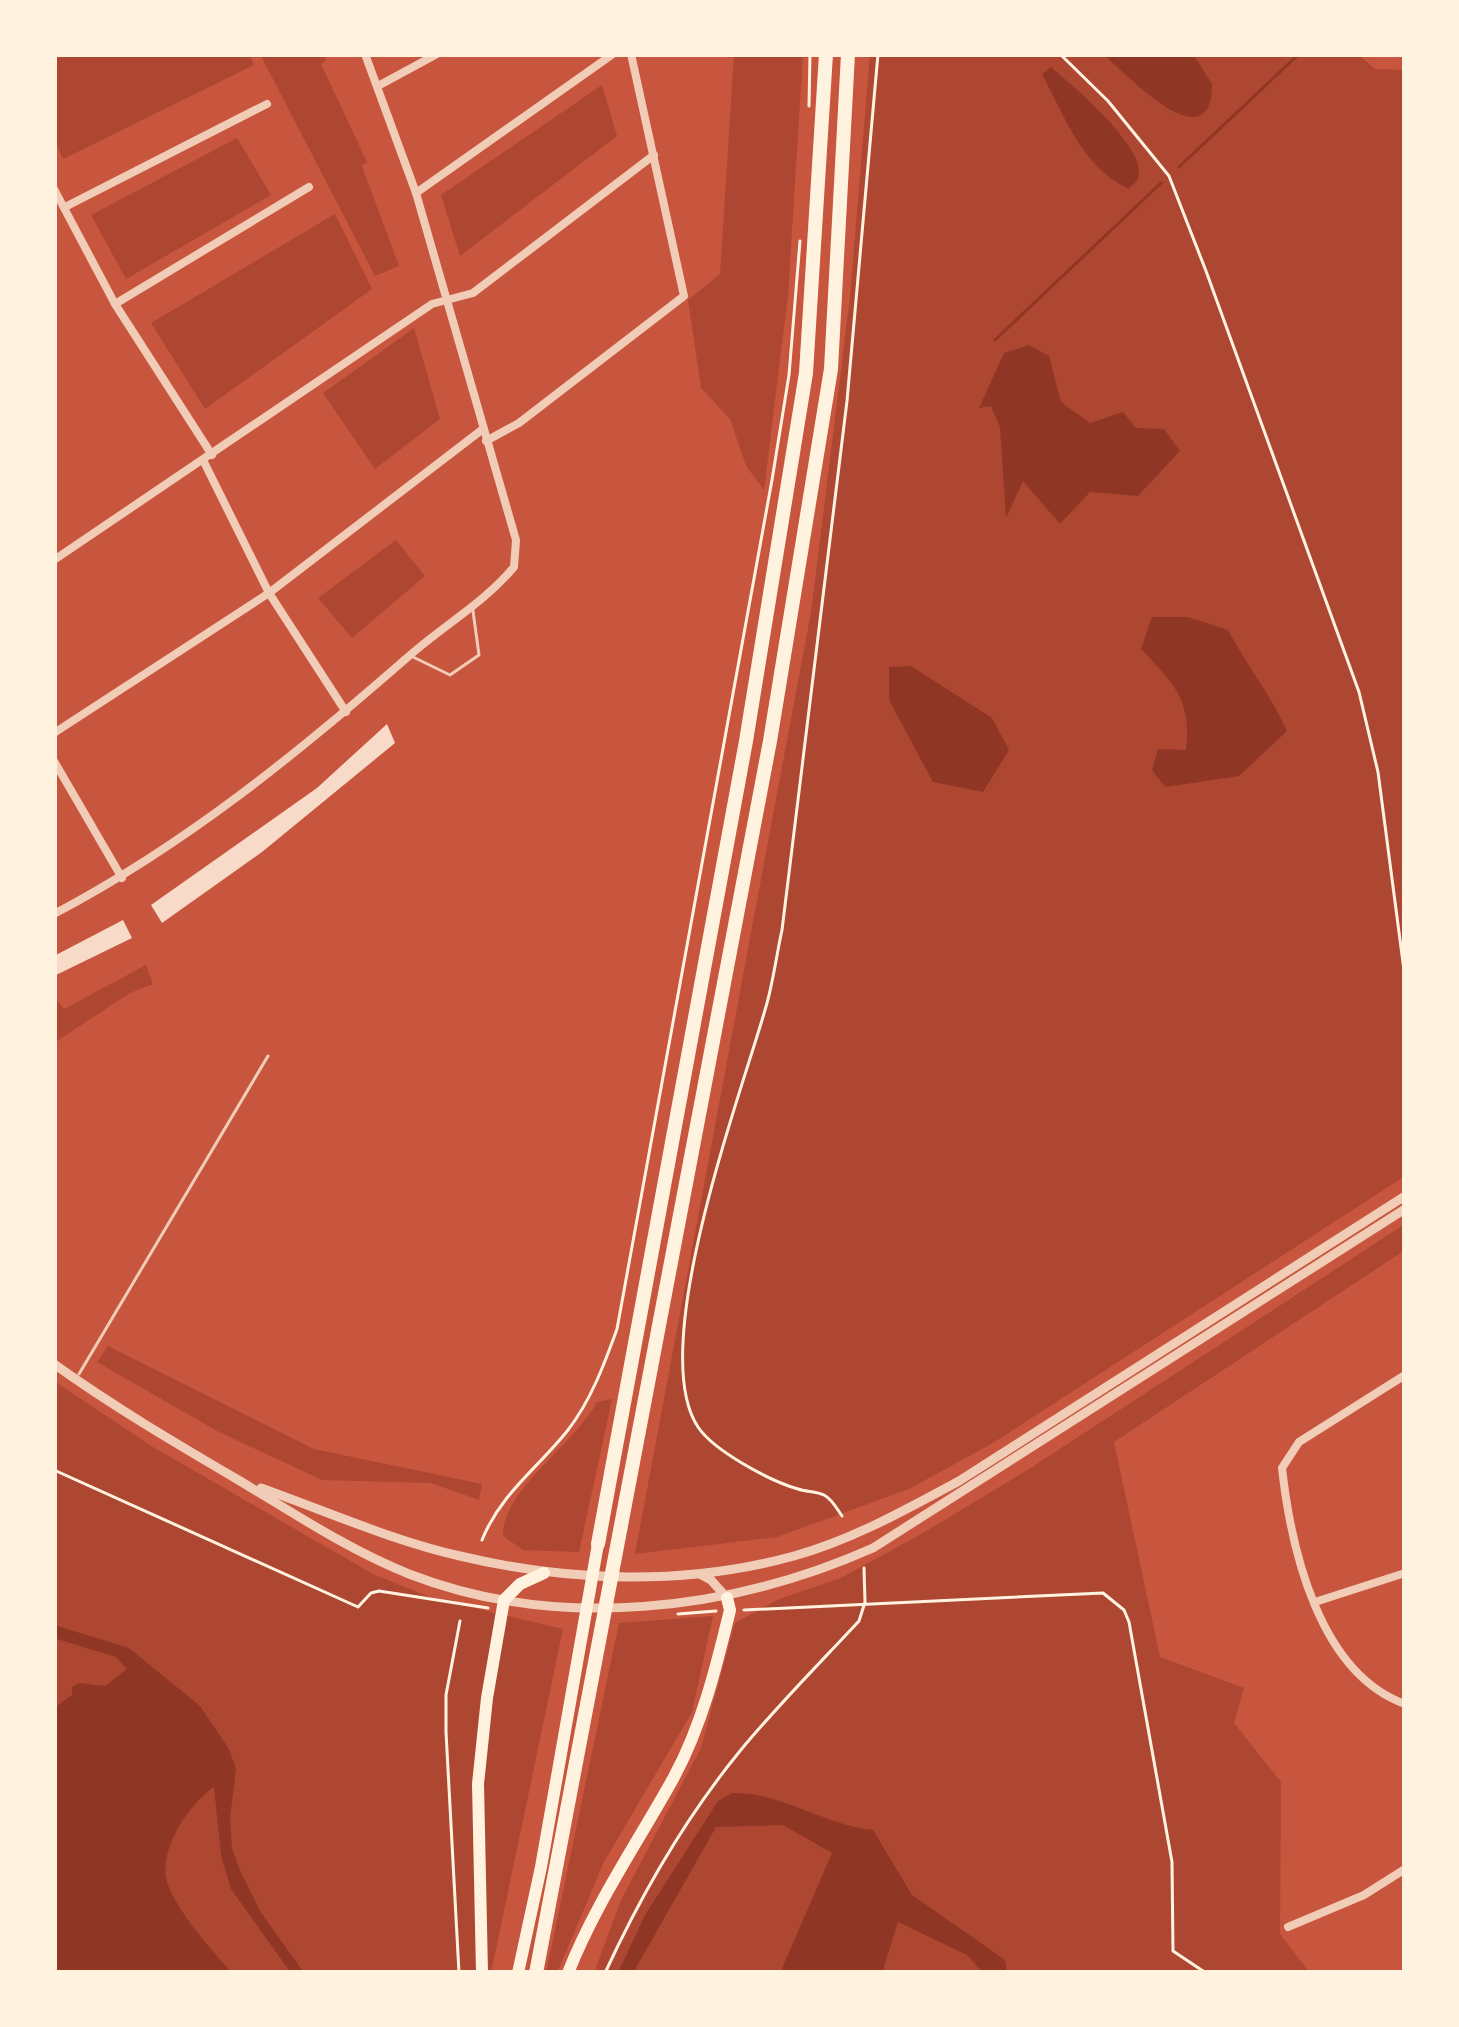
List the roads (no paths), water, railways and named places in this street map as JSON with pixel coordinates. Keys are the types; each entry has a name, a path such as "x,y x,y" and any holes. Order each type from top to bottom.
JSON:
{"highway":[{"path":"598,1544 746,742 806,373 826,54"},
{"path":"536,1973 770,741 827,393 848,54"}],"main road":[{"path":"518,1973 598,1544"},
{"path":"482,1973 478,1784 487,1698 503,1603 520,1585 544,1573"},
{"path":"568,1973 582,1936 676,1773 701,1716 728,1604"}],"street":[{"path":"54,914 122,878 250,789 504,578 518,554 416,193 365,54"},
{"path":"378,86 437,54"},
{"path":"416,193 613,54"},
{"path":"486,441 519,423 684,296 632,54"},
{"path":"64,207 267,104"},
{"path":"54,560 432,304 473,293 654,154"},
{"path":"115,304 309,187"},
{"path":"54,189 115,304 208,459 269,593 346,712"},
{"path":"54,733 269,593 483,429"},
{"path":"54,761 122,878"},
{"path":"239,1480 455,1556 544,1573 661,1576 796,1556 907,1509 1022,1444 1405,1196"},
{"path":"54,1364 356,1550 448,1587 503,1603 728,1604 837,1564 913,1526 1405,1209"},
{"path":"1405,1375 1299,1442 1282,1468 1298,1554 1315,1602 1345,1660 1367,1684 1405,1704"},
{"path":"697,1573 712,1580 728,1604"},
{"path":"1315,1602 1405,1573"},
{"path":"1288,1927 1364,1895 1405,1869"}],"lane":[{"path":"410,655 451,675 478,655 472,604"},
{"path":"76,1379 268,1056"}],"waterway":[{"path":"1179,167 1299,54"},
{"path":"995,340 1161,183"}]}
